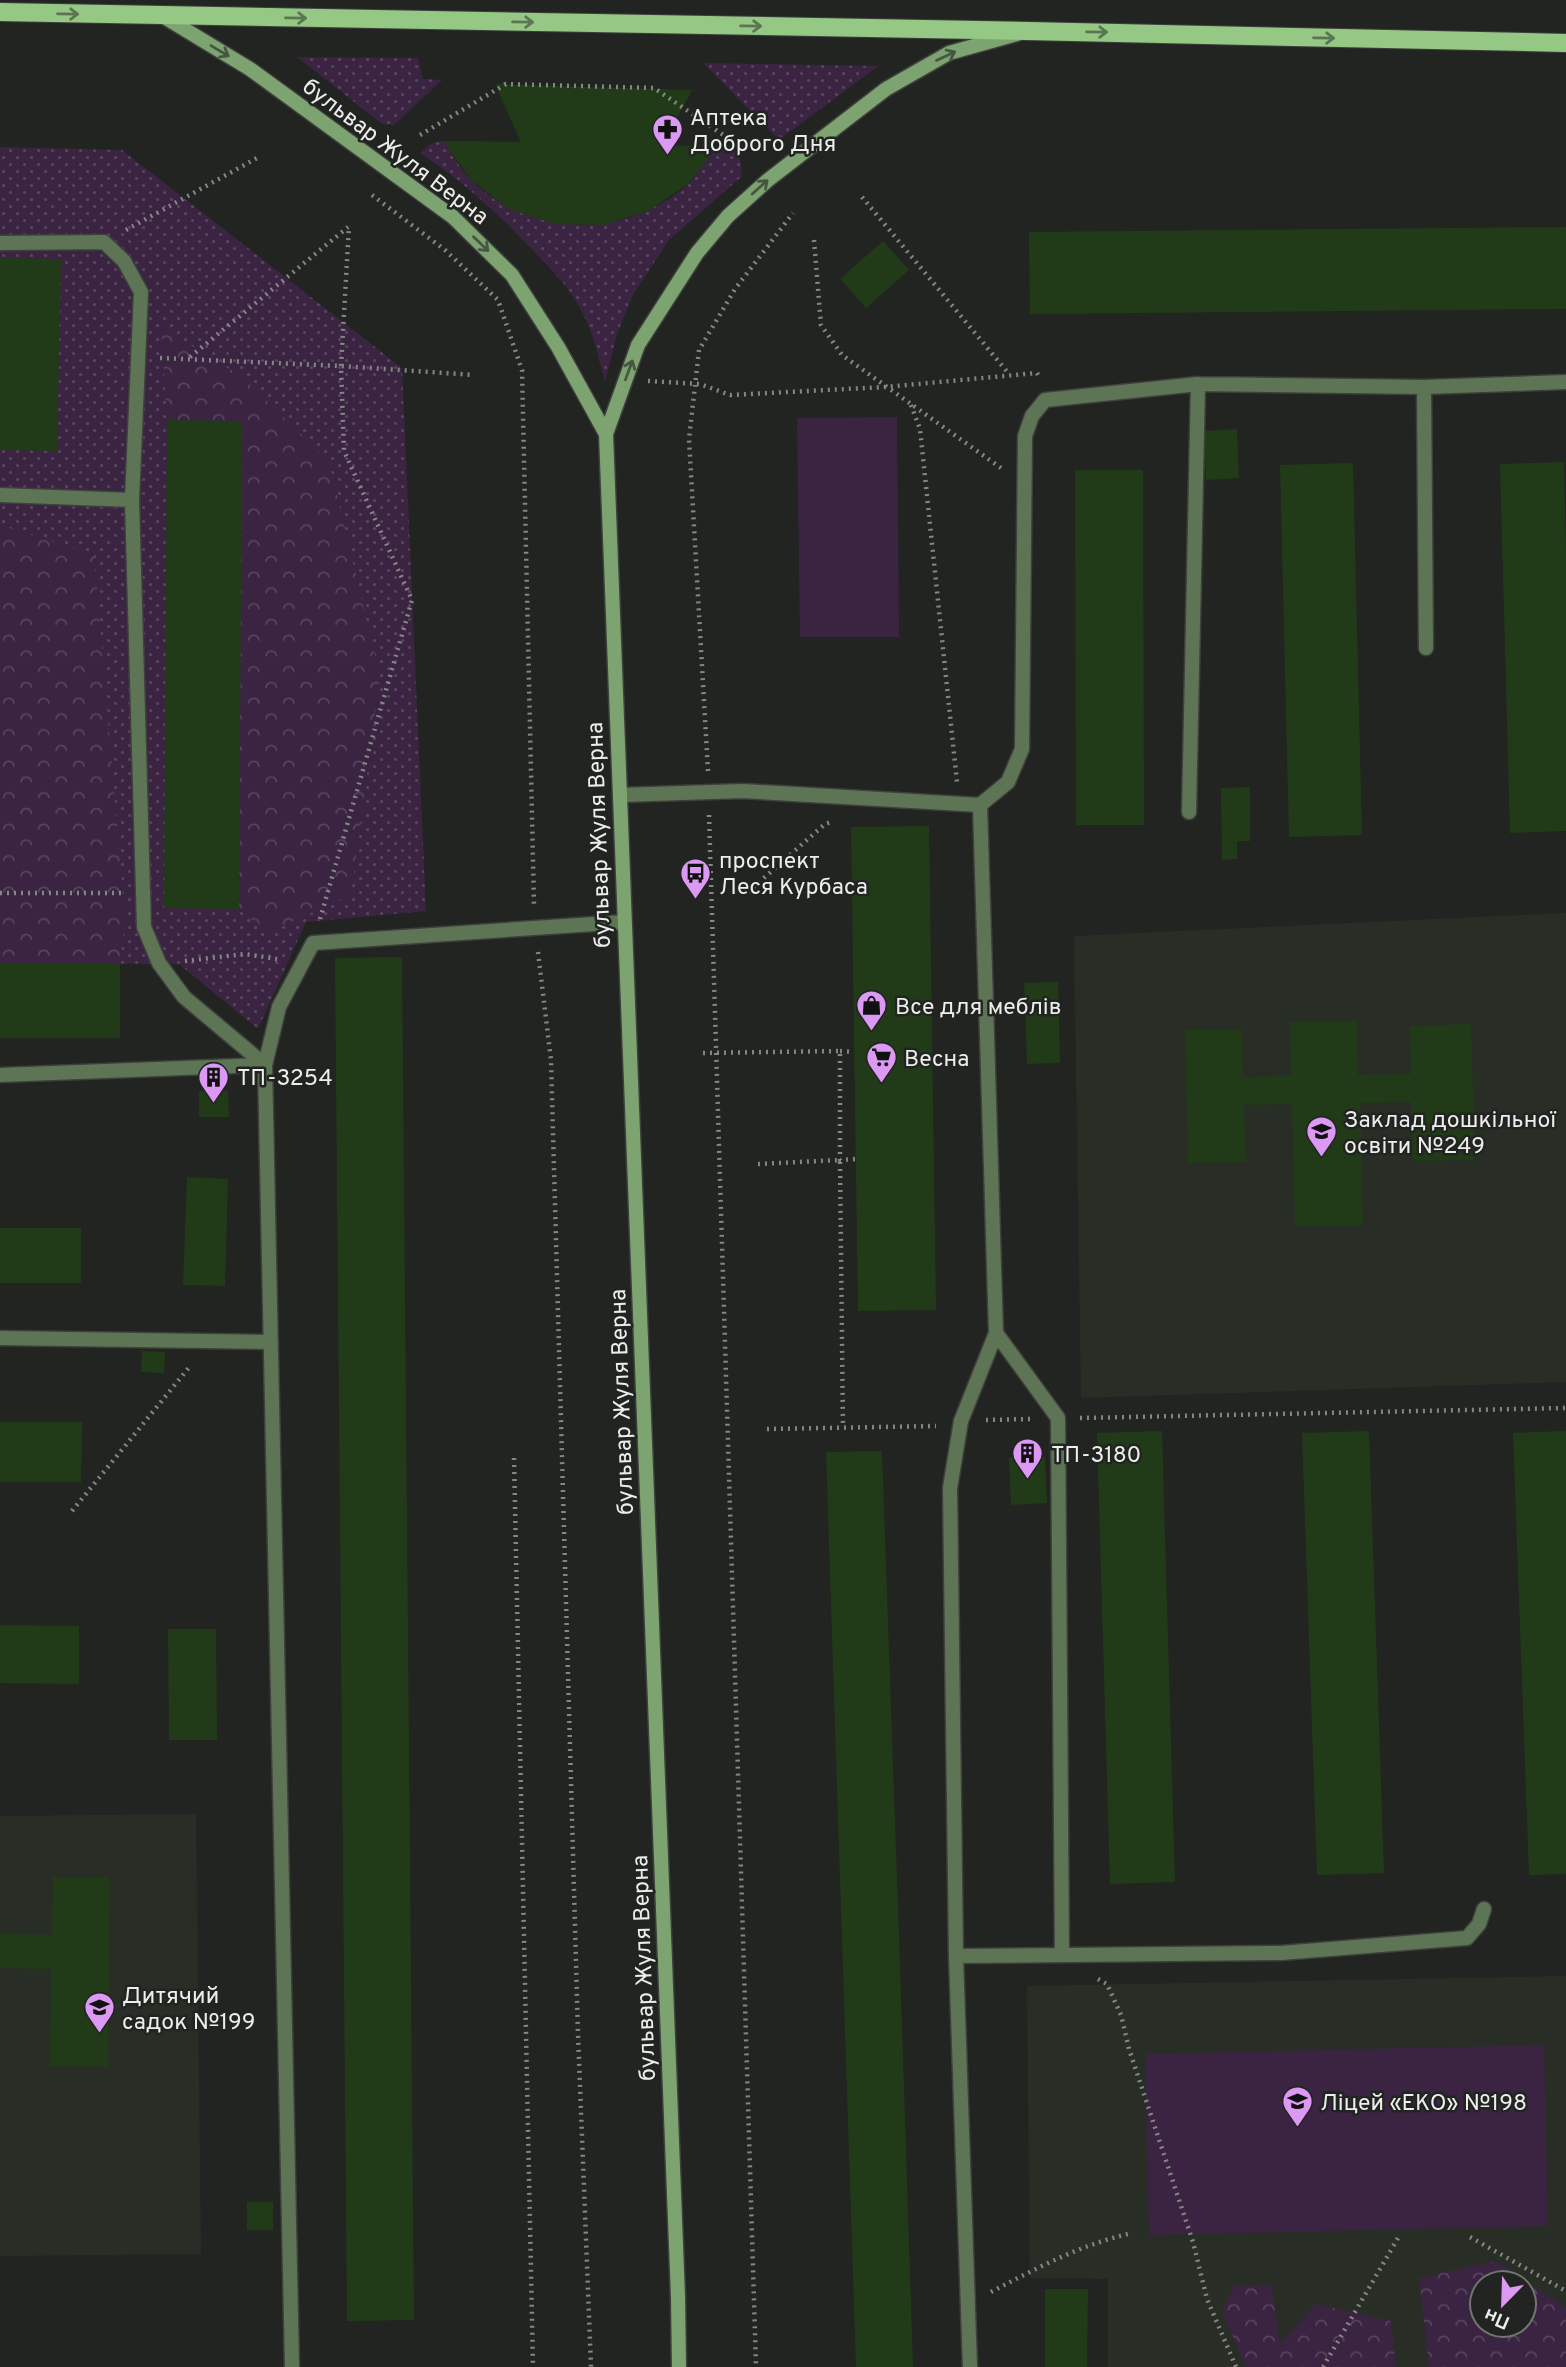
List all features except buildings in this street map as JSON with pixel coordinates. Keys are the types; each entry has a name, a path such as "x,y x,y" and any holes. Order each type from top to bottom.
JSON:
{"main road":[{"path":"0,12 1566,43"}],"street":[{"name":"бульвар Жуля Верна","path":"162,15 250,69 453,217 512,275 558,347 606,434"},
{"name":"бульвар Жуля Верна","path":"679,2367 655,1673 606,434 638,345 697,253 728,216 768,180 886,89 949,53 1028,31"}],"lane":[{"path":"0,243 104,242 124,261 141,292 132,500 145,927 159,963 184,997 265,1065"},
{"path":"620,795 743,791 979,805 1008,782 1022,749 1025,436 1032,416 1045,400 1198,384 1424,387 1566,382"},
{"path":"1189,812 1198,384"},
{"path":"1424,387 1426,648"},
{"path":"0,495 132,500"},
{"path":"970,2367 956,1956 950,1488 961,1421 996,1333 979,805"},
{"path":"292,2367 265,1065 279,1007 313,943 624,922"},
{"path":"0,1075 265,1065"},
{"path":"996,1333 1058,1418 1062,1955"},
{"path":"0,1338 271,1342"},
{"path":"956,1956 1281,1953 1466,1938 1479,1924 1484,1909"}],"path":[{"path":"420,135 506,84 654,88 744,149"},
{"path":"104,242 257,158"},
{"path":"372,195 445,250 498,300 522,370 535,930 551,1059 578,2034 591,2367"},
{"path":"862,197 1010,375"},
{"path":"756,2367 709,792 689,439 699,351 735,289 793,213"},
{"path":"188,358 349,226 341,366 344,451 412,600 313,943"},
{"path":"814,240 821,325 842,355 1024,485"},
{"path":"139,357 474,375"},
{"path":"626,379 695,384 730,395 885,387 1037,373 1056,398"},
{"path":"911,405 920,429 960,804"},
{"path":"748,892 825,824 836,820"},
{"path":"0,893 144,893"},
{"path":"159,963 244,954 302,963"},
{"path":"840,1051 843,1428"},
{"path":"703,1053 854,1052"},
{"path":"758,1164 856,1159"},
{"path":"72,1511 209,1342"},
{"path":"767,1429 932,1427 961,1421 1058,1418 1566,1408"},
{"path":"514,1458 533,2367"},
{"path":"1062,1955 1107,1984 1121,2015 1129,2049 1193,2242 1207,2299 1236,2367"},
{"path":"968,2304 1030,2271 1100,2240 1128,2234"},
{"path":"1470,2236 1566,2291"},
{"path":"1323,2367 1398,2238"}],"shaded area":[{"name":"Заклад дошкільної освіти №249","path":"1566,913 1566,1382 1081,1398 1074,936"},
{"name":"Дитячий садок №199","path":"196,1814 201,2254 0,2256 0,1816"},
{"name":"Ліцей «ЕКО» №198","path":"1566,1976 1566,2367 1108,2367 1108,2279 1030,2278 1027,1986"}],"green space":[{"path":"297,57 418,58 423,79 442,80 394,125 382,124"},
{"path":"703,63 878,66 779,140"},
{"path":"443,141 467,176 495,199 521,213 578,225 635,215 662,203 687,185 709,156 726,143 739,158 741,177 669,240 634,293 617,334 605,382 586,320 564,285 528,245 484,203 453,176 420,153 432,143"},
{"path":"0,147 122,150 402,368 426,911 306,922 258,1029 179,964 0,963"},
{"path":"161,327 241,376 329,461 380,677 351,895 267,933 239,909 242,422 167,420"},
{"path":"897,417 899,637 800,637 797,418"},
{"path":"0,525 94,555 125,917 120,964 0,964"},
{"path":"1544,2045 1548,2226 1149,2235 1145,2054"},
{"path":"1496,2261 1508,2269 1468,2269 1468,2339 1538,2339 1538,2289 1566,2308 1566,2367 1429,2367 1419,2278"},
{"path":"1235,2285 1271,2285 1280,2343 1316,2304 1391,2321 1396,2367 1246,2367 1222,2311"}],"place":[{"name":"Аптека Доброго Дня","path":"667,157"},
{"name":"проспект Леся Курбаса","path":"696,900"},
{"name":"Все для меблів","path":"872,1033"},
{"name":"Весна","path":"881,1085"},
{"name":"ТП-3254","path":"214,1104"},
{"name":"Заклад дошкільної освіти №249","path":"1321,1159"},
{"name":"ТП-3180","path":"1028,1481"},
{"name":"Дитячий садок №199","path":"99,2035"},
{"name":"Ліцей «ЕКО» №198","path":"1297,2129"}]}
